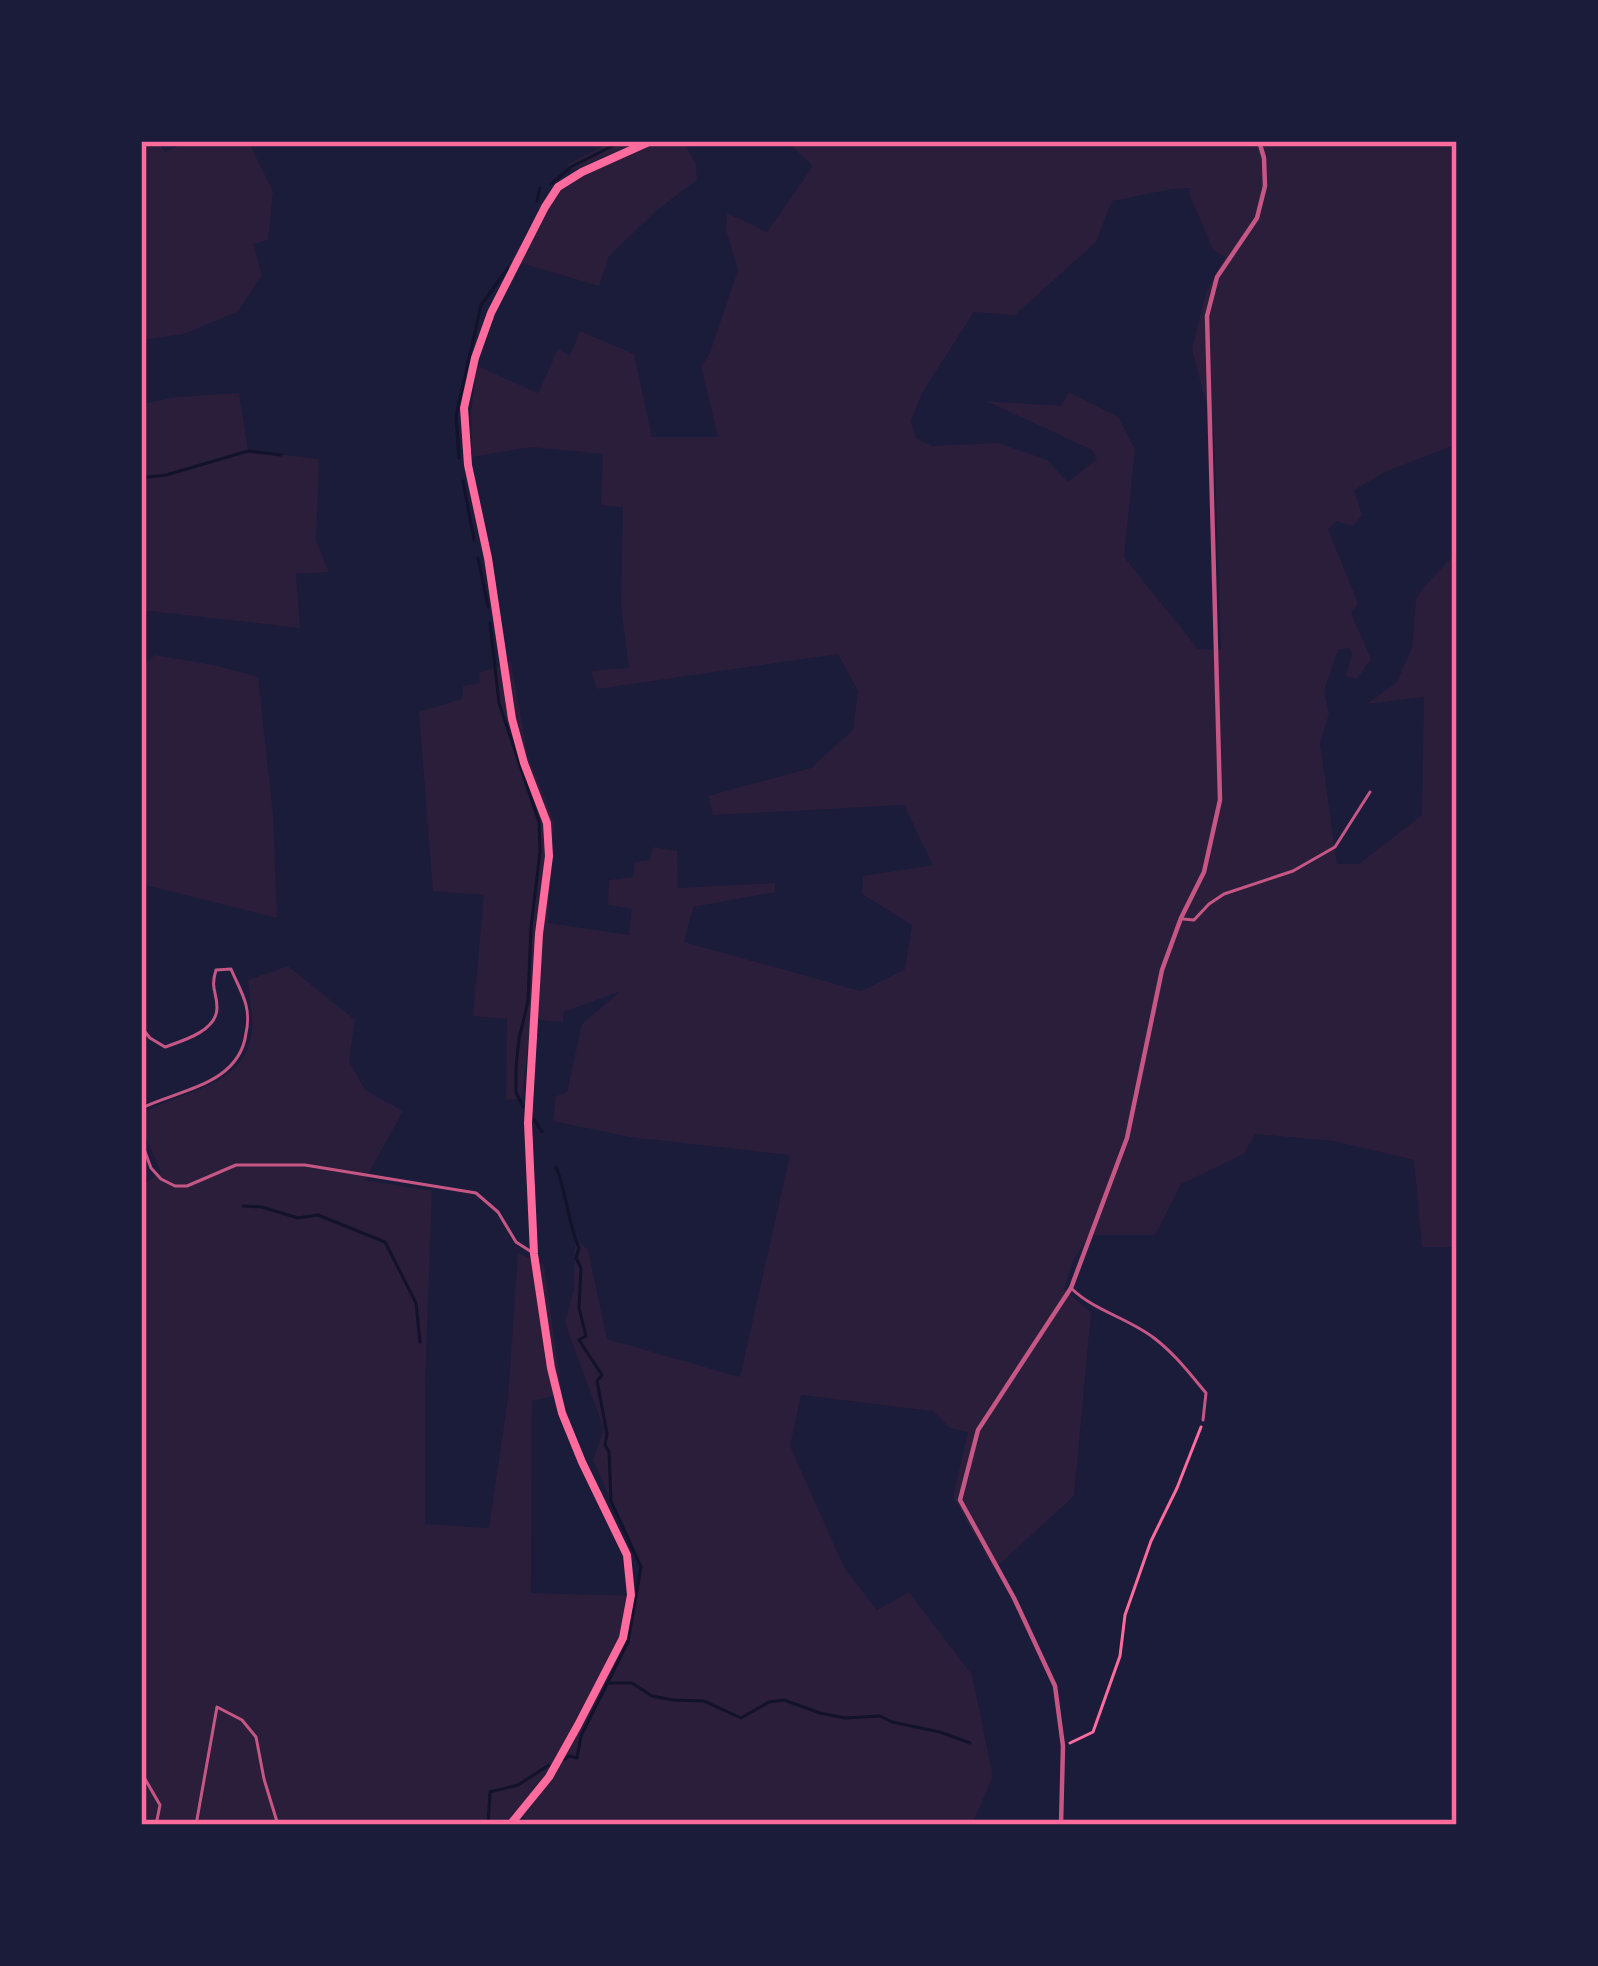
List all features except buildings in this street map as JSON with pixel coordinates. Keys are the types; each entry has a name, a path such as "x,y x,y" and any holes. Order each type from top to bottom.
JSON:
{"main road":[{"path":"510,1825 549,1777 578,1725 623,1638 631,1595 627,1555 562,1412 534,1254 528,1123 539,934 549,856 547,823 512,719 468,465 464,408 491,313 558,187 650,141"}],"street":[{"path":"1061,1825 1063,1746 1055,1685 960,1500 978,1430 1071,1288 1127,1138 1162,970 1204,872 1220,800 1207,316 1217,277 1257,218 1265,186 1259,141"}],"lane":[{"path":"1181,918 1194,920 1224,894 1293,871 1335,847 1370,792"},
{"path":"141,1027 165,1046 206,1028 217,1015 211,985 216,970 231,969 247,1008 242,1052 231,1068 215,1079 144,1106 141,1113"},
{"path":"141,1141 151,1168 175,1186 187,1186 236,1165 305,1165 476,1193 498,1212 516,1242 534,1254"},
{"path":"1071,1288 1085,1301 1153,1336 1187,1369 1206,1393 1203,1420"},
{"path":"196,1825 217,1707 242,1720 256,1737 278,1825"},
{"path":"141,1772 160,1804 157,1825"}],"path":[{"path":"1063,1746 1094,1732 1120,1656 1125,1615 1203,1420"}],"shaded area":[{"path":"141,141 158,141 165,152 188,141 248,141 273,191 268,240 253,244 262,275 237,312 184,334 141,340"},
{"path":"613,141 640,141 571,171 568,164"},
{"path":"651,141 683,141 696,164 697,180 609,256 599,286 511,260 558,187"},
{"path":"786,141 1457,141 1457,444 1385,472 1354,490 1362,515 1353,526 1336,521 1328,529 1358,603 1351,613 1371,659 1357,679 1346,676 1352,654 1349,648 1338,650 1324,691 1329,714 1320,743 1337,864 1359,864 1422,815 1424,697 1367,704 1397,682 1412,647 1416,599 1457,552 1457,1247 1422,1247 1414,1160 1334,1141 1255,1134 1244,1154 1181,1184 1155,1235 1090,1235 1073,1260 1064,1289 1091,1313 1074,1496 994,1569 953,1497 968,1432 950,1428 933,1411 801,1395 790,1446 845,1569 877,1610 909,1592 972,1675 993,1776 972,1825 538,1825 523,1817 517,1825 141,1825 141,1186 161,1172 141,1127 147,1111 213,1083 240,1062 252,1028 248,980 288,966 355,1020 349,1061 365,1090 403,1111 365,1180 432,1191 425,1524 489,1528 508,1398 518,1253 544,1265 562,1394 532,1401 531,1593 636,1596 641,1567 593,1460 604,1429 565,1323 574,1288 575,1238 588,1250 607,1339 740,1377 790,1155 630,1137 553,1121 556,1096 567,1092 582,1024 621,991 564,1012 563,1022 531,1019 522,1098 506,1100 507,1019 473,1016 484,895 433,891 419,712 462,699 463,686 480,683 479,673 511,662 528,756 554,821 548,923 629,935 632,909 608,905 609,880 633,877 635,862 650,860 653,847 677,851 678,888 775,883 775,892 693,907 684,942 861,991 905,969 912,925 862,894 863,876 933,865 904,805 713,815 708,796 811,768 853,730 858,691 838,654 597,689 591,671 629,668 621,607 623,507 601,505 603,454 531,447 472,457 477,366 538,393 558,349 570,356 580,331 634,354 652,437 718,437 701,366 738,270 726,230 727,213 767,232 813,166","holes":["1190,188 1214,251 1225,257 1206,292 1192,349 1214,434 1221,650 1198,649 1124,557 1135,449 1118,417 1069,392 1061,406 986,401 1092,450 1097,459 1068,482 1047,460 999,443 932,446 916,438 911,421 922,393 974,312 1015,315 1096,242 1112,201 1172,189"]},
{"path":"239,393 248,451 319,459 316,541 329,572 296,574 300,628 141,610 141,404"},
{"path":"155,655 258,677 273,814 277,918 141,884 141,666"}],"waterway":[{"path":"551,184 571,167 622,141"},
{"path":"537,201 540,188"},
{"path":"459,458 456,416 481,305 508,268"},
{"path":"141,478 248,451 281,455"},
{"path":"463,481 474,540"},
{"path":"478,558 488,607"},
{"path":"490,623 499,703 539,822 528,1001 516,1067 516,1092 523,1107"},
{"path":"534,1119 542,1132"},
{"path":"556,1167 579,1248 579,1308 586,1336 579,1340 602,1375 597,1381 607,1434 611,1501 641,1567 628,1642 581,1736 577,1758 565,1759"},
{"path":"243,1206 298,1218 318,1215 385,1242 416,1303 420,1342"},
{"path":"609,1683 632,1683 652,1696 673,1700 704,1701 741,1718 769,1702 784,1700 845,1718 880,1716 970,1743"},
{"path":"488,1825 490,1792 518,1785 549,1765"}]}
